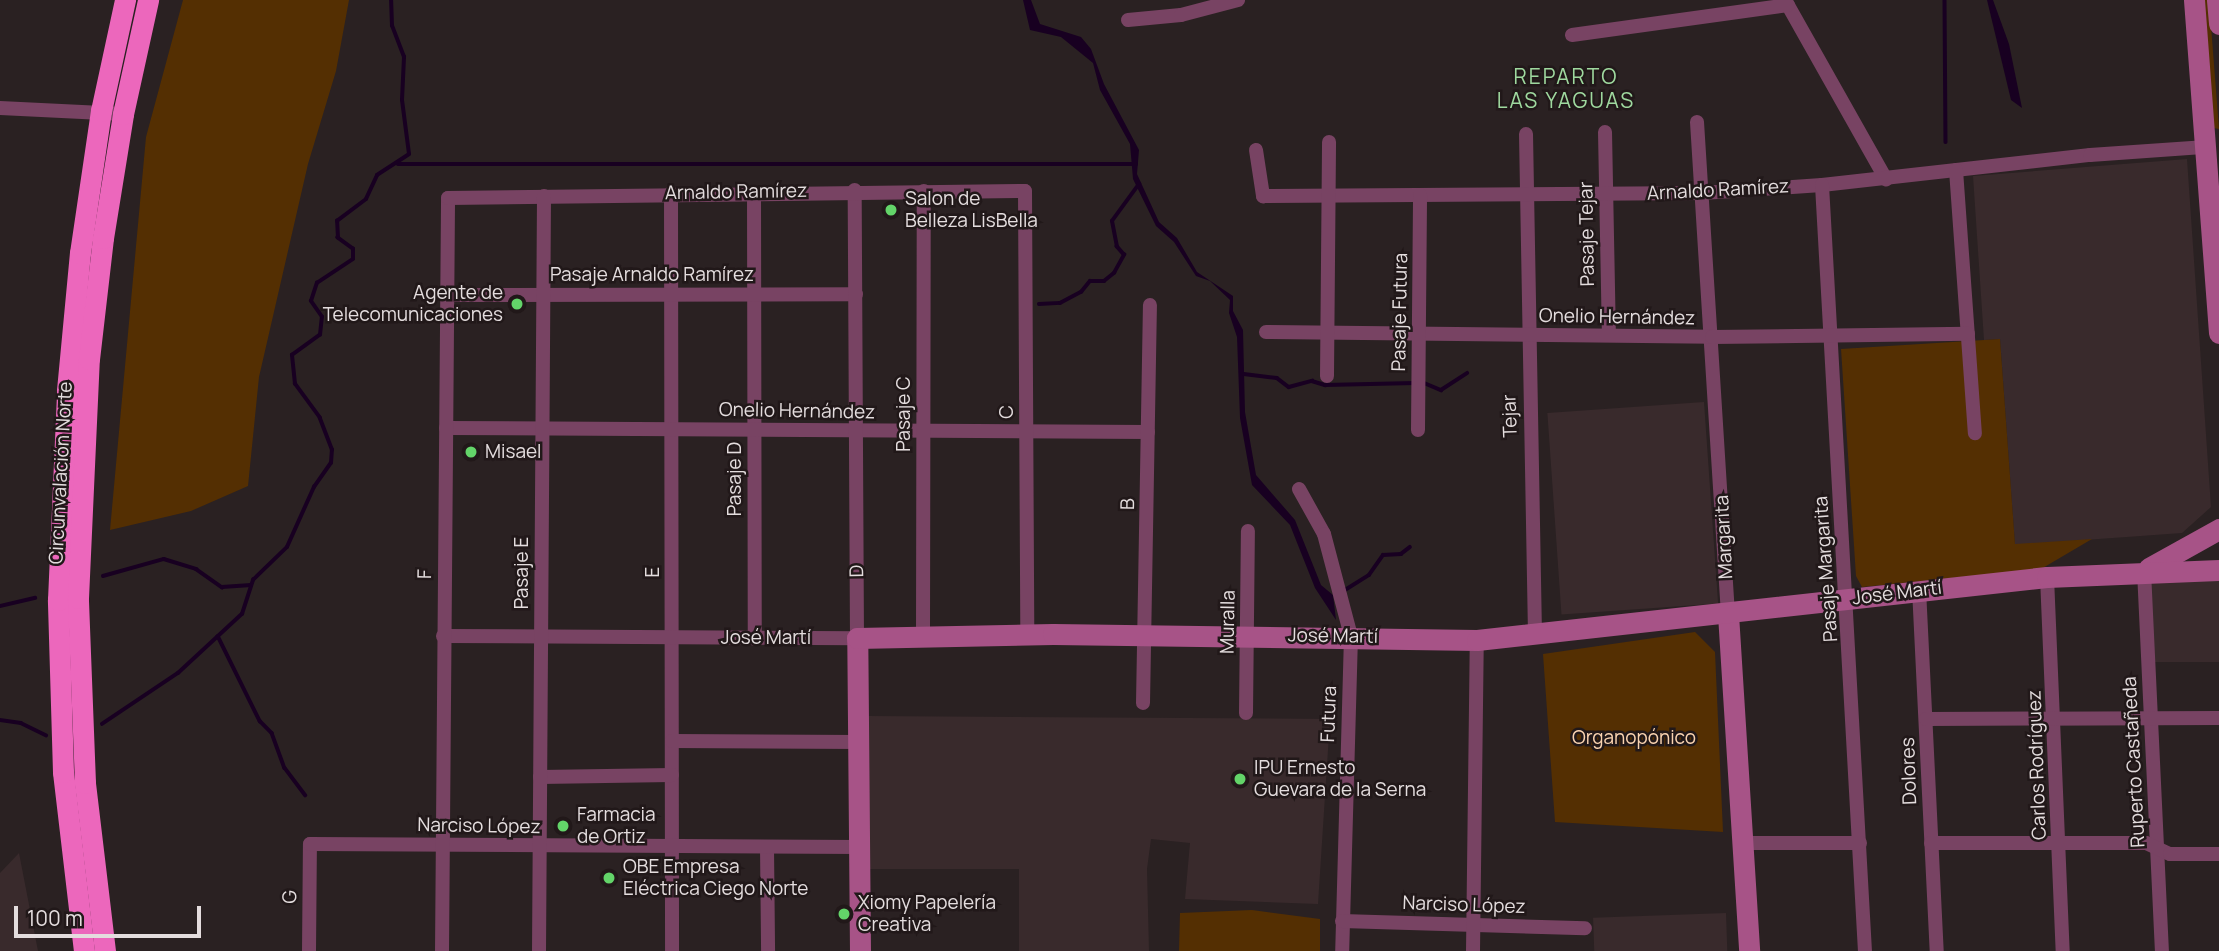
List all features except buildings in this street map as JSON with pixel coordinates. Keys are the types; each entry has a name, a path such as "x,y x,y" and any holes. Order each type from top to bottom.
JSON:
{"highway":[{"name":"Circunvalación Norte","path":"84,951 63,772 58,600 67,390 101,111 124,0"},
{"name":"Circunvalación Norte","path":"105,951 85,783 78,598 89,359 123,114 148,0"}],"main road":[{"path":"2194,0 2211,147 2219,333"},
{"path":"2217,0 2219,24"},
{"path":"2144,570 2219,529"},
{"name":"José Martí","path":"857,638 1145,634 1477,640 1535,637 1920,589 2047,577 2144,570 2219,570"},
{"name":"Margarita","path":"1728,614 1749,951"},
{"name":"D","path":"857,638 860,951"}],"street":[{"path":"1128,20 1181,15 1238,0"},
{"path":"1572,35 1786,2 1885,179"},
{"path":"0,108 123,114"},
{"name":"Margarita","path":"1697,122 1728,614"},
{"name":"Pasaje Tejar","path":"1605,132 1609,335"},
{"name":"Tejar","path":"1526,134 1527,335 1535,637"},
{"path":"1327,376 1329,142"},
{"name":"Arnaldo Ramírez","path":"1256,150 1263,196 1702,193 1822,186 1956,170 2211,147"},
{"path":"1956,170 1975,433"},
{"name":"Pasaje Margarita","path":"1822,186 1865,951"},
{"name":"Arnaldo Ramírez","path":"448,198 855,190 1025,191"},
{"name":"D","path":"855,190 857,638"},
{"name":"Pasaje C","path":"923,636 924,191"},
{"name":"C","path":"1025,191 1027,634"},
{"name":"E","path":"671,193 672,951"},
{"name":"Pasaje D","path":"754,193 755,639"},
{"name":"Pasaje Futura","path":"1418,430 1420,195"},
{"name":"Pasaje E","path":"539,951 544,196"},
{"name":"F","path":"442,951 448,198"},
{"name":"Pasaje Arnaldo Ramírez","path":"447,295 856,294"},
{"name":"B","path":"1143,704 1150,305"},
{"name":"Onelio Hernández","path":"1266,332 1712,337 1968,334"},
{"name":"Onelio Hernández","path":"446,428 1149,432"},
{"name":"Futura","path":"1299,489 1324,534 1350,636 1342,951"},
{"name":"Muralla","path":"1246,713 1248,531"},
{"name":"Ruperto Castañeda","path":"2144,570 2162,951"},
{"name":"Carlos Rodríguez","path":"2047,577 2063,951"},
{"name":"Dolores","path":"1920,589 1937,951"},
{"name":"José Martí","path":"443,636 857,638"},
{"path":"1473,951 1477,640"},
{"path":"1926,719 2219,718"},
{"path":"672,741 859,742"},
{"path":"540,777 672,775"},
{"path":"1742,843 1860,843"},
{"path":"1931,843 2146,843 2158,850 2219,854"},
{"name":"Narciso López","path":"310,844 672,844 859,848"},
{"name":"G","path":"309,951 310,844"},
{"path":"767,847 768,951"},
{"name":"Narciso López","path":"1342,921 1585,928"}],"shaded area":[{"path":"1023,0 1031,0 1040,24 1081,37 1091,49 1104,84 1139,150 1137,174 1159,222 1177,238 1197,272 1233,296 1233,311 1243,330 1245,412 1256,475 1295,520 1321,585 1333,595 1336,620 1315,588 1290,525 1252,485 1240,418 1237,337 1229,313 1230,300 1210,281 1196,276 1174,242 1156,226 1133,179 1130,144 1100,90 1093,63 1061,37 1030,30"},
{"path":"1987,0 1993,0 2009,44 2022,108 2011,100"},
{"path":"2187,159 2211,507 2182,533 2015,545 2000,339 1984,340 1973,176"},
{"path":"1704,402 1718,604 1561,614 1547,413"},
{"path":"2150,577 2219,577 2219,662 2150,662"},
{"path":"867,716 1330,719 1318,904 1185,899 1190,843 1151,839 1147,869 1149,951 1019,951 1019,869 868,869"},
{"path":"19,853 38,951 0,951 0,873"},
{"path":"1726,913 1727,951 1594,951 1593,918"}],"green space":[{"path":"183,0 349,0 336,71 308,164 259,377 248,486 191,511 110,530 146,137"},
{"path":"2203,0 2209,0 2219,129 2214,128"},
{"path":"2000,339 2015,544 2092,539 2041,569 1862,587 1856,576 1841,349"},
{"name":"Organopónico","path":"1695,632 1715,652 1723,832 1555,822 1543,654"},
{"path":"1252,910 1320,919 1320,951 1179,951 1180,913"}],"waterway":[{"path":"102,724 178,673 242,614 253,580 287,547 314,487 331,463 332,450 320,418 295,384 292,355 320,335 322,317 311,301 317,283 353,259 353,249 338,238 337,221 366,199 377,175 409,154 402,100 404,57 392,26 391,0"},
{"path":"1945,0 1946,142"},
{"path":"398,164 1136,164"},
{"path":"1039,304 1060,303 1081,292 1090,281 1104,281 1114,273 1124,255 1117,247 1112,221 1139,184"},
{"path":"1422,382 1441,390 1467,373"},
{"path":"1244,374 1277,378 1289,387 1312,381 1325,385 1415,383"},
{"path":"1345,590 1369,575 1383,555 1401,554 1410,547"},
{"path":"103,576 164,559 196,569 222,587 251,585"},
{"path":"0,606 35,598"},
{"path":"218,636 260,721 272,733 285,768 305,795"},
{"path":"0,720 21,723 46,735"}],"place":[{"name":"Salon de Belleza LisBella","path":"891,210"},
{"name":"Agente de Telecomunicaciones","path":"517,304"},
{"name":"Misael","path":"471,452"},
{"name":"IPU Ernesto Guevara de la Serna","path":"1240,779"},
{"name":"Farmacia de Ortiz","path":"563,826"},
{"name":"OBE Empresa Eléctrica Ciego Norte","path":"609,878"},
{"name":"Xiomy Papelería Creativa","path":"844,914"}],"district":[{"name":"REPARTO LAS YAGUAS","path":"1566,88"}]}
